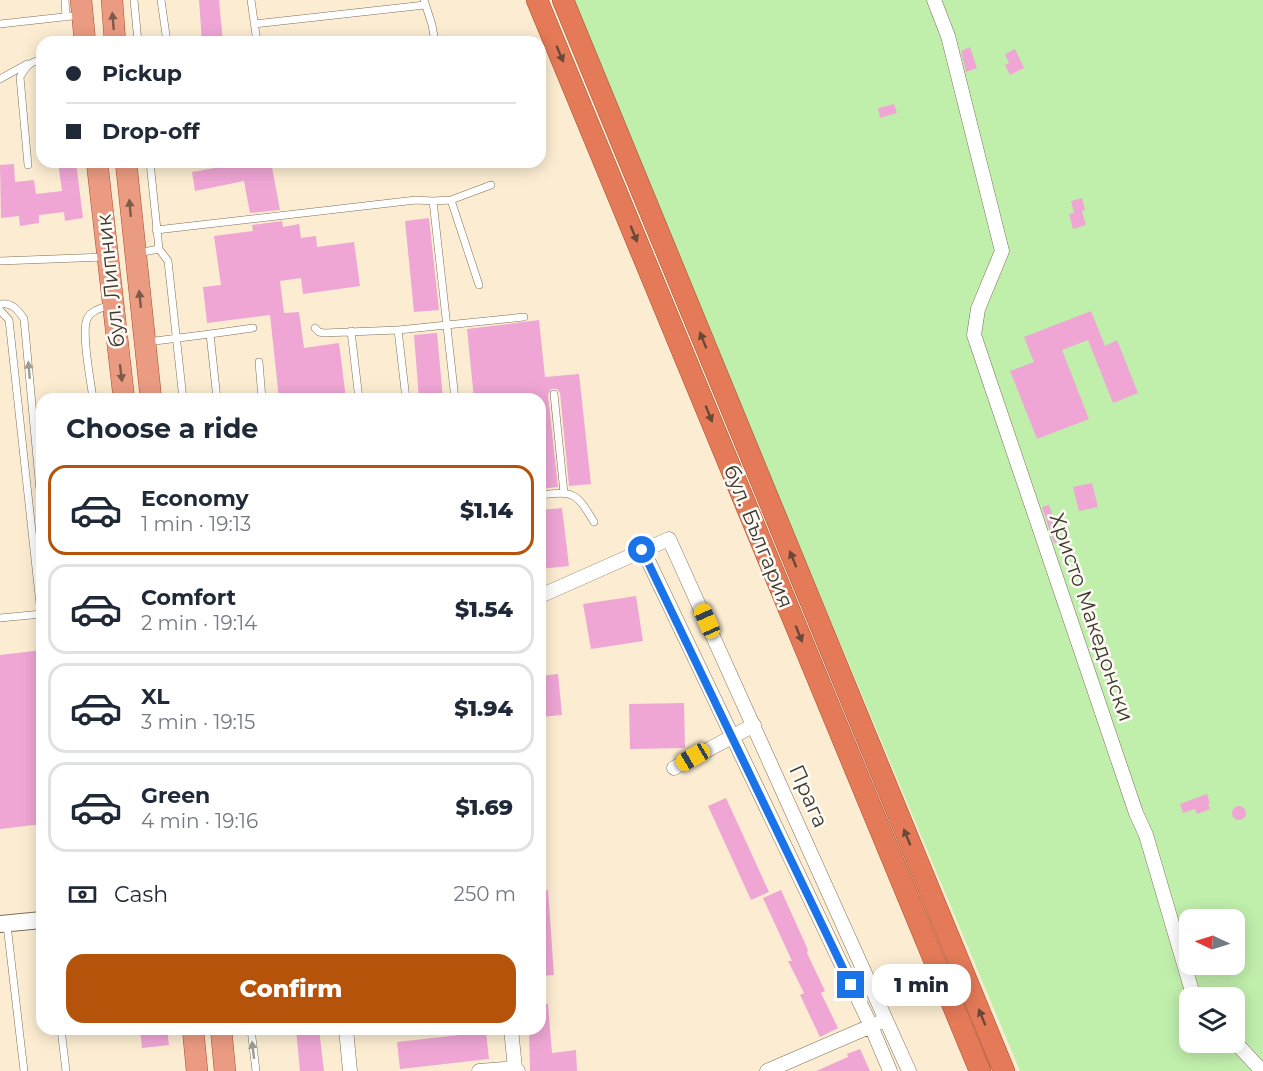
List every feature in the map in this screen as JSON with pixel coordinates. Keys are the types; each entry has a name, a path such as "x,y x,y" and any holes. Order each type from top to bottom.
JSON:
{"highway":[{"name":"бул. България","path":"537,0 980,1071"},
{"name":"бул. България","path":"563,0 1004,1071"}],"main road":[{"path":"112,0 115,36"},
{"path":"77,10 84,36"},
{"name":"бул. Липник","path":"99,168 123,393"},
{"name":"бул. Липник","path":"127,168 150,393"},
{"path":"108,257 135,254"},
{"path":"194,1035 197,1071"},
{"path":"222,1035 225,1071"}],"street":[{"name":"Христо Македонски","path":"934,0 948,36 1002,251 978,309 974,335 1136,813 1146,835 1191,987"},
{"name":"Прага","path":"642,550 669,539 909,1071"},
{"path":"546,593 642,550 871,1026 890,1071"},
{"path":"674,768 753,725"},
{"path":"3,924 36,921"},
{"path":"767,1071 886,1019"},
{"path":"347,1035 350,1071"},
{"path":"479,1071 516,1069 512,1035"},
{"path":"1245,1053 1262,1071"}],"lane":[{"path":"65,0 77,10"},
{"path":"134,0 137,36"},
{"path":"162,0 166,36"},
{"path":"251,0 256,36"},
{"path":"254,24 424,3 434,36"},
{"path":"0,24 77,10"},
{"path":"0,79 34,61"},
{"path":"28,165 20,77 25,68 34,61"},
{"path":"151,168 159,249 168,261 182,393"},
{"path":"156,230 416,200 451,200 491,185"},
{"path":"451,200 479,285"},
{"path":"433,201 454,393"},
{"path":"135,254 159,249"},
{"path":"0,261 108,257"},
{"path":"0,304 6,303 17,308 24,319 36,448"},
{"path":"92,393 85,334 86,321 97,309 113,304"},
{"path":"0,310 9,320 36,561"},
{"path":"315,328 324,333 398,330 524,317"},
{"path":"145,342 253,328"},
{"path":"398,330 405,393"},
{"path":"351,331 358,393"},
{"path":"210,334 216,393"},
{"path":"259,362 262,393"},
{"path":"554,394 564,492"},
{"path":"546,494 564,492 581,500 594,522"},
{"path":"0,618 36,615"},
{"path":"3,924 24,1071"},
{"path":"62,1035 66,1071"},
{"path":"252,1035 256,1071"}],"green space":[{"path":"570,0 1263,0 1263,1071 1020,1071"}],"building":[{"path":"199,0 219,0 222,36 202,36"},
{"path":"970,47 977,68 966,72 961,51"},
{"path":"1015,49 1024,68 1010,75 1005,65 1009,63 1005,54"},
{"path":"894,104 897,113 880,118 878,108"},
{"path":"14,164 15,182 34,180 36,194 62,191 59,168 77,168 83,218 65,221 64,212 39,215 39,223 20,226 19,216 1,218 0,165"},
{"path":"215,168 272,168 280,210 250,213 244,181 195,191 192,172"},
{"path":"1082,198 1085,210 1082,211 1086,225 1073,229 1069,214 1074,213 1071,201"},
{"path":"429,218 439,310 414,312 405,221"},
{"path":"282,221 283,227 299,224 301,238 316,236 317,247 354,242 360,286 303,294 301,278 280,281 284,313 299,312 304,348 339,343 345,393 278,393 270,315 207,323 203,287 221,285 214,236 253,231 252,225"},
{"path":"1091,311 1105,346 1117,340 1138,393 1113,403 1088,340 1062,350 1089,419 1037,439 1010,371 1034,362 1024,337"},
{"path":"539,320 545,377 579,374 591,484 569,486 560,393 557,389 551,389 548,395 558,487 546,488 546,393 473,393 467,329"},
{"path":"437,333 442,393 419,393 414,335"},
{"path":"1092,483 1098,507 1079,511 1073,487"},
{"path":"1049,505 1061,541 1054,543 1042,507"},
{"path":"562,508 569,566 546,568 546,509"},
{"path":"636,596 643,641 591,649 583,604"},
{"path":"36,651 36,825 0,829 0,655"},
{"path":"558,674 562,715 546,716 546,675"},
{"path":"684,703 685,748 630,749 629,704"},
{"path":"1207,794 1210,809 1197,814 1195,809 1183,813 1180,804"},
{"path":"726,798 769,892 751,900 708,806"},
{"path":"1236,806 1242,806 1246,813 1242,820 1236,820 1232,816 1232,810"},
{"path":"546,890 548,890 554,975 546,976"},
{"path":"781,890 825,991 821,993 838,1028 820,1037 800,995 804,993 788,961 792,961 763,898"},
{"path":"546,1004 548,1004 552,1053 576,1050 577,1071 530,1071 529,1035 546,1035"},
{"path":"141,1035 168,1035 169,1045 142,1048"},
{"path":"297,1035 320,1035 324,1071 300,1071"},
{"path":"459,1035 486,1035 489,1059 400,1069 397,1042"},
{"path":"860,1049 870,1071 816,1071 848,1057 847,1054"}],"route":[{"path":"642,550 851,985"}]}
